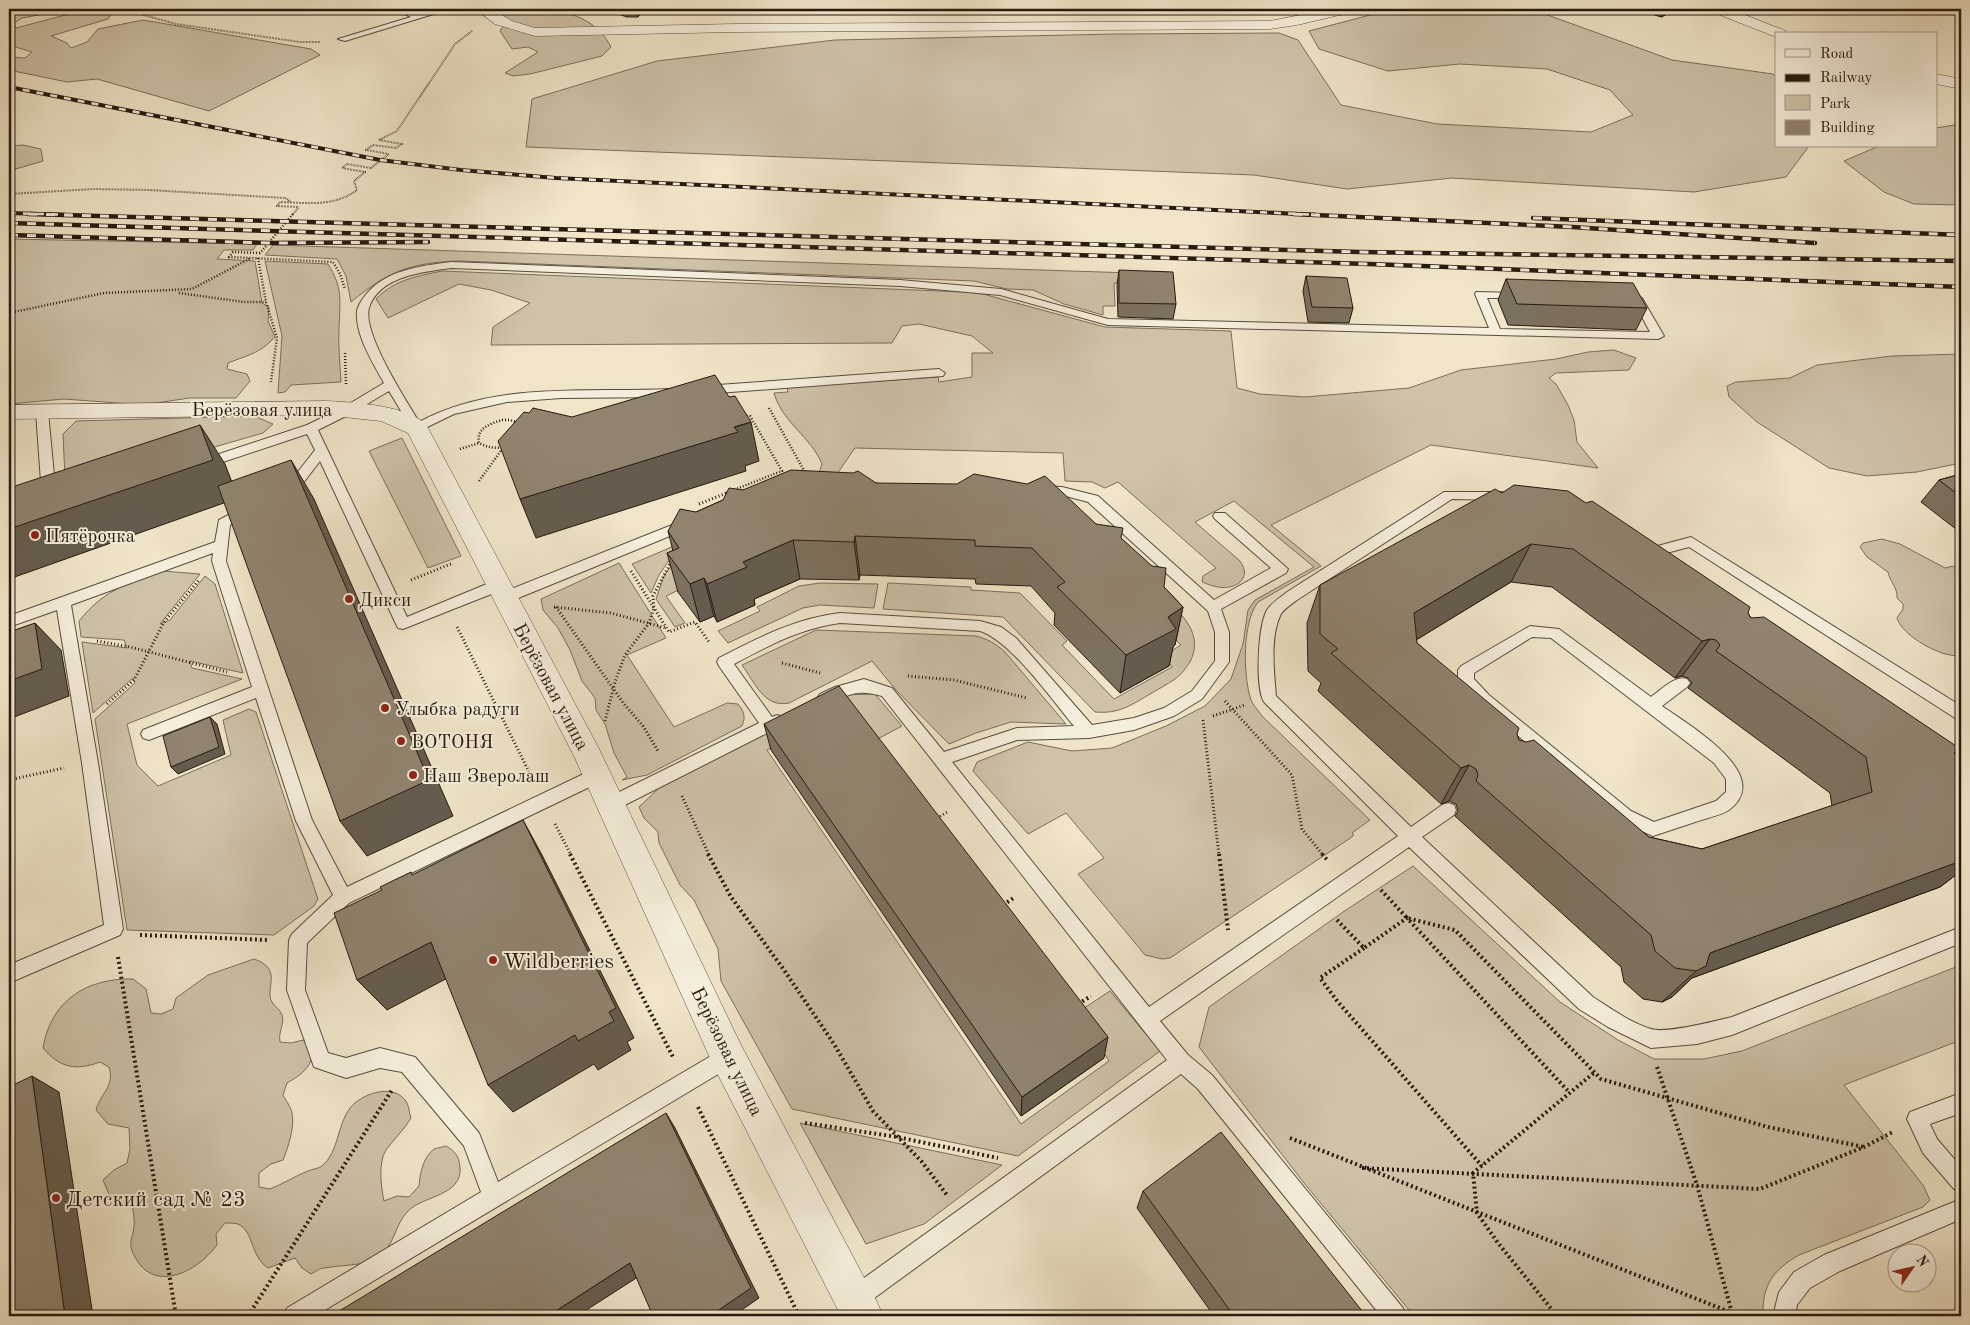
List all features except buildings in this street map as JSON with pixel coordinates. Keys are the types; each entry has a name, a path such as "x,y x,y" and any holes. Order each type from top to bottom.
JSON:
{"street":[{"path":"1146,9 1151,25"},
{"path":"487,13 510,26 535,32 736,28 1270,25 1297,22 1348,9"},
{"path":"1725,12 1776,32"},
{"path":"1938,79 1961,84"},
{"name":"Берёзовая улица","path":"9,412 260,407 348,410 375,412 393,416 417,428 510,591 728,1057 858,1308"}],"lane":[{"path":"398,9 419,17"},
{"path":"342,39 446,9"},
{"path":"939,373 651,394 571,393 487,401 454,410 417,428 370,347 362,311 372,292 399,276 425,268 451,265 909,283 1001,292 1108,322 1658,336 1638,300 1618,299"},
{"path":"1496,332 1480,294 1530,296"},
{"path":"190,468 311,428 348,410 392,384"},
{"path":"42,412 50,506"},
{"path":"311,428 403,624 447,606 510,591 618,552 696,513"},
{"path":"274,499 291,492 322,449"},
{"path":"940,760 1017,734 1089,732 1134,724 1169,712 1197,696 1222,662 1222,632 1218,616 1213,607 1093,499 1062,491 1024,490"},
{"path":"1520,500 1502,496 1449,495 1292,596 1273,612 1266,652 1269,698 1409,836 1586,1003 1615,1021 1651,1039 1697,1035 1732,1026 1961,935"},
{"path":"257,506 240,512 224,523 220,553 258,684 304,821 343,897"},
{"path":"1213,607 1281,569 1220,516"},
{"path":"1646,568 1631,558 1691,542 1961,714"},
{"path":"9,622 220,553"},
{"path":"9,974 114,929 84,724 63,603"},
{"path":"770,725 724,662 803,624 822,619 840,618 980,626 996,631 1011,642 1089,732"},
{"path":"1530,631 1554,633 1650,706 1720,758 1734,778 1734,795 1722,806 1653,828 1625,816 1484,699 1466,681 1466,670 1530,631"},
{"path":"1650,706 1682,683"},
{"path":"149,734 258,684"},
{"path":"813,704 840,691 864,685 887,692 1181,1062 1211,1089 1395,1316"},
{"path":"611,804 787,716"},
{"path":"1526,756 1539,746"},
{"path":"493,1197 472,1140 408,1064 380,1058 346,1068 321,1060 296,990 298,940 343,897 544,801 593,765"},
{"path":"1148,1019 1448,810"},
{"path":"295,1316 685,1080 728,1057"},
{"path":"858,1308 965,1218 1181,1062"},
{"path":"1961,1103 1917,1119 1930,1146 1961,1182"},
{"path":"1784,1316 1787,1300 1802,1280 1832,1263 1961,1209"}],"path":[{"path":"122,9 176,24 232,30 300,42 342,39"},
{"path":"346,295 340,274 333,262 229,257 233,252 260,253 299,207 277,206 280,202 331,204 350,197 357,190 354,181 365,172 342,168 347,164 371,168 389,154 366,150 373,144 396,148 402,144 379,140 397,131 455,44 487,13"},
{"path":"9,194 94,189 149,190 285,198 291,202"},
{"path":"9,313 104,293 192,289 252,258"},
{"path":"258,258 266,302 277,338 270,384 260,407"},
{"path":"159,291 244,302 266,302"},
{"path":"344,345 348,410"},
{"path":"761,386 772,416 811,482"},
{"path":"696,513 782,471 750,416 741,416"},
{"path":"479,443 478,434 482,429 494,422 510,420 517,422 522,424 524,433"},
{"path":"524,433 534,433"},
{"path":"452,452 479,443 489,448 503,448 517,442 524,433"},
{"path":"478,483 503,448"},
{"path":"618,552 669,632 694,622 724,662"},
{"path":"84,724 134,680 164,622 220,553"},
{"path":"593,765 625,655 650,623 654,608 653,596 662,576 674,557"},
{"path":"387,590 455,563"},
{"path":"510,591 534,603 610,613 666,628"},
{"path":"447,606 685,1080 799,1316"},
{"path":"556,607 614,690 643,726 690,810 717,873 731,897 834,1044 873,1111 922,1162 965,1218"},
{"path":"69,637 126,644 258,684"},
{"path":"1197,696 1203,720 1228,932 1239,954"},
{"path":"9,780 90,763"},
{"path":"1318,900 1364,948"},
{"path":"1482,1166 1338,1002 1320,978 1407,918 1569,1092"},
{"path":"114,929 125,935 298,940"},
{"path":"114,929 176,1316"},
{"path":"1651,1039 1654,1059 1697,1185 1731,1315"},
{"path":"248,1316 408,1064"},
{"path":"1473,1173 1594,1072"},
{"path":"759,1116 897,1137 1038,1166"},
{"path":"1362,1168 1697,1185 1760,1190 1864,1147 1917,1119"},
{"path":"1282,1134 1362,1168 1731,1315 1740,1316"},
{"path":"1473,1173 1477,1213 1498,1243 1557,1316"}],"green space":[{"path":"9,9 71,9 22,18 14,23 16,28 88,9 115,10 108,19 51,36 67,43 71,48 87,42 98,29 143,20 311,49 320,55 209,111 97,79 67,82 9,70 9,57 25,58 32,52 9,45"},
{"path":"493,9 543,9 575,16 589,22 601,33 611,47 602,56 530,74 513,76 505,73 538,52 528,47 512,49 500,31 508,19"},
{"path":"1393,9 1531,9 1672,60 1773,74 1775,76 1775,148 1808,148 1786,177 1694,192 1452,178 1347,189 1254,175 526,147 532,99 657,61 835,40 1116,34 1279,33 1298,40 1341,105 1437,124 1591,132 1633,115 1610,90 1547,69 1460,64 1388,71 1319,49 1309,31"},
{"path":"1961,124 1961,205 1914,204 1884,192 1844,161 1874,148 1938,148 1938,128"},
{"path":"23,145 41,149 43,161 9,171 9,146"},
{"path":"9,239 257,244 253,250 224,250 217,259 255,261 262,303 269,307 268,321 275,337 258,351 228,363 227,369 247,374 250,381 236,398 189,398 144,405 64,399 9,404 9,316 11,313 9,311"},
{"path":"273,245 1163,274 1168,283 1114,283 1115,306 1103,306 1103,315 1064,304 1033,290 1007,289 974,281 459,261 426,264 400,271 364,291 351,302 346,276 337,259 265,255"},
{"path":"265,261 328,264 336,280 339,294 341,382 291,385 285,392 278,393 282,336"},
{"path":"442,271 965,292 983,294 1105,327 1231,331 1237,388 1260,394 1305,397 1409,388 1461,370 1556,359 1588,352 1614,350 1636,358 1629,370 1556,373 1549,378 1556,384 1568,405 1574,420 1577,442 1598,468 1431,445 1271,525 1321,566 1258,602 1253,611 1247,635 1245,664 1251,700 1262,716 1370,820 1352,833 1354,835 1349,839 1170,958 1162,959 1145,955 1078,874 1104,858 1066,813 1028,834 973,771 977,762 1028,742 1072,751 1112,748 1166,726 1205,706 1231,679 1243,644 1248,610 1255,600 1314,567 1234,501 1195,522 1240,561 1243,567 1243,578 1236,585 1230,587 1214,586 1202,582 1203,576 1216,568 1118,482 1105,488 1092,482 1065,481 1063,453 855,448 837,474 819,473 822,464 817,454 783,413 774,393 788,392 787,387 938,377 939,382 972,377 972,353 993,353 972,336 919,324 902,326 892,343 491,345 493,327 530,303 491,290 459,284 388,318 376,299 398,283"},
{"path":"1961,354 1961,463 1917,472 1867,476 1829,468 1757,422 1729,397 1727,386 1736,382 1790,378 1817,365 1892,356"},
{"path":"254,416 273,424 263,433 104,479 65,478 63,434 76,421"},
{"path":"402,438 461,556 428,568 369,451"},
{"path":"1882,539 1900,544 1945,568 1953,566 1961,570 1961,657 1943,653 1926,646 1908,633 1899,623 1897,618 1903,609 1903,604 1897,598 1888,572 1867,557 1860,547 1863,543"},
{"path":"688,541 687,586 666,596 685,623 675,627 656,599 664,576"},
{"path":"681,543 659,575 651,593 632,564"},
{"path":"619,563 666,638 627,655 674,727 727,703 738,704 744,717 742,726 647,775 622,780 627,777 614,753 605,724 596,710 595,698 582,681 570,650 558,628 543,610 541,599"},
{"path":"162,571 200,574 160,624 170,620 205,576 215,584 243,673 190,661 192,668 242,679 127,724 137,765 158,786 231,755 223,720 249,709 256,712 318,899 314,906 274,935 127,930 95,719 135,683 133,678 93,713 82,642 127,648 124,640 81,637 79,621 98,602 116,589"},
{"path":"820,583 878,584 874,608 820,605 803,608 728,643 718,631 760,611 757,607 799,586"},
{"path":"888,583 971,587 971,590 1020,593 1067,641 1062,645 1114,699 1172,667 1165,655 1181,645 1159,623 1160,594 1188,624 1192,632 1194,651 1185,669 1170,683 1125,708 1112,712 1095,712 1003,617 883,609"},
{"path":"816,630 976,636 984,639 995,644 1005,652 1066,724 1011,722 949,744 896,690 872,661 789,703 780,704 773,702 761,693 742,665"},
{"path":"875,694 902,726 872,742 846,709 767,750 1021,1124 1109,1061 1078,1012 1110,991 1160,1051 1018,1156 792,1109 721,981 718,949 694,900 680,885 659,843 658,832 644,818 639,807 659,788 841,695"},
{"path":"1413,866 1560,1002 1618,1040 1654,1059 1704,1059 1742,1051 1961,965 1961,1040 1844,1085 1923,1185 1930,1200 1923,1207 1799,1255 1782,1266 1767,1287 1763,1305 1763,1316 1414,1316 1304,1183 1199,1047 1209,1007 1343,912"},
{"path":"254,959 263,963 271,974 270,997 283,1018 280,1042 291,1043 303,1040 311,1053 309,1065 300,1075 287,1083 283,1095 291,1108 293,1125 283,1160 271,1164 259,1173 259,1187 270,1189 322,1166 332,1153 350,1108 361,1098 385,1091 399,1095 405,1100 411,1118 383,1155 381,1175 384,1201 397,1196 409,1197 419,1186 421,1171 427,1156 434,1149 446,1146 454,1152 458,1157 460,1167 459,1177 449,1190 414,1206 408,1211 387,1248 372,1261 323,1268 311,1274 302,1268 295,1258 268,1268 258,1257 243,1227 237,1224 225,1223 216,1234 217,1245 198,1264 187,1271 175,1275 151,1274 141,1266 132,1250 134,1215 132,1204 111,1199 103,1180 114,1170 127,1163 130,1149 129,1128 108,1124 96,1110 109,1085 109,1067 100,1062 76,1067 62,1064 43,1048 47,1031 63,1005 74,995 86,988 116,980 133,979 146,989 151,1013 161,1014 173,1009 176,998 208,975"},
{"path":"800,1123 1002,1165 924,1224 866,1244"}],"railway":[{"path":"9,87 380,160 461,170 556,178 1319,215"},
{"path":"9,213 72,215"},
{"path":"28,214 1360,252 1961,261"},
{"path":"1293,214 1572,227 1815,243"},
{"path":"1533,218 1961,235"},
{"path":"9,223 1369,264 1961,287"},
{"path":"9,235 269,243 428,242"}],"place":[{"name":"Пятёрочка","path":"35,535"},
{"name":"Дикси","path":"349,599"},
{"name":"Улыбка радуги","path":"385,708"},
{"name":"ВОТОНЯ","path":"401,741"},
{"name":"Наш Зверолаш","path":"413,775"},
{"name":"Wildberries","path":"493,960"},
{"name":"Детский сад № 23","path":"56,1198"}]}
